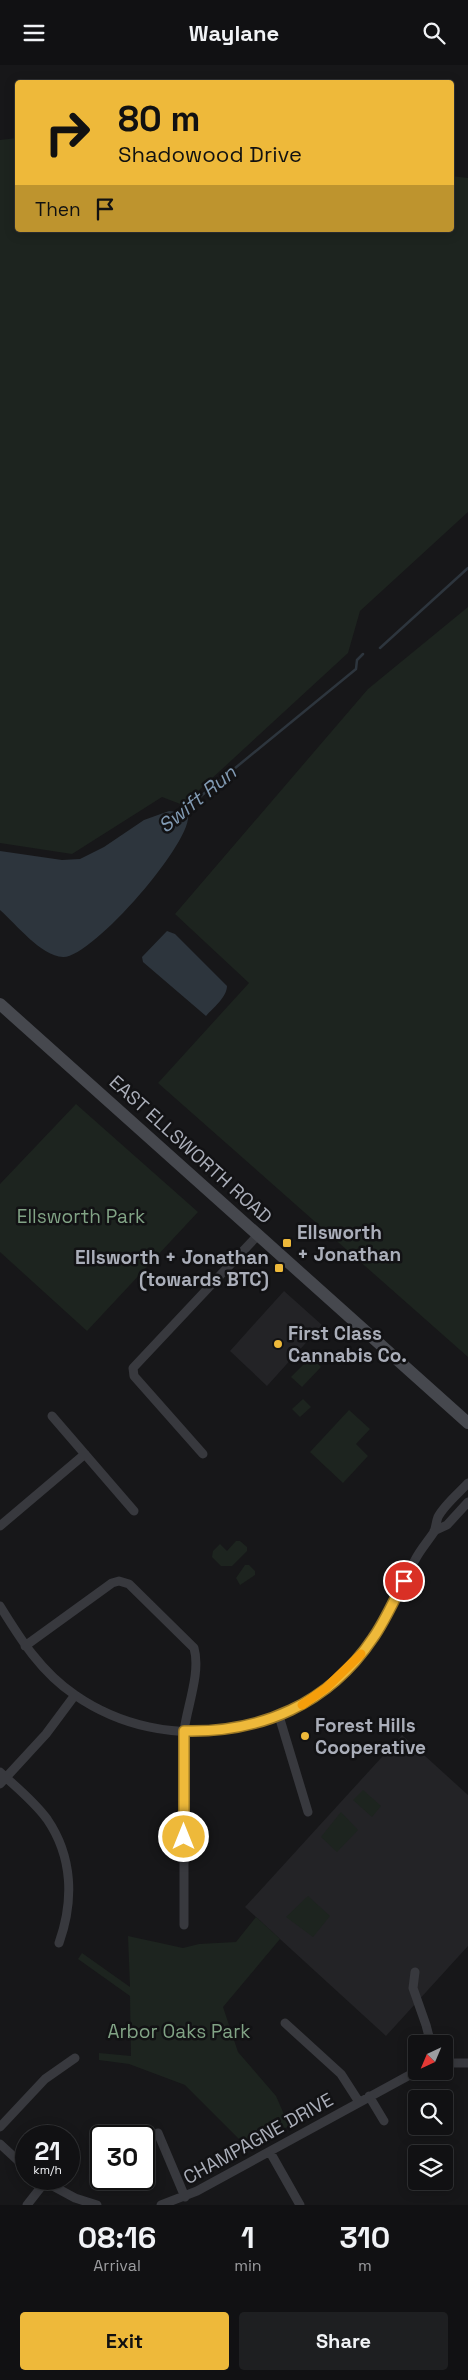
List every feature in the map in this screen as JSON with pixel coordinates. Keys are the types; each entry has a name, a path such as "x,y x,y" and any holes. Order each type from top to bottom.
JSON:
{"main road":[{"name":"EAST ELLSWORTH ROAD","path":"0,1004 468,1423"}],"street":[{"path":"203,1454 134,1376 133,1368 258,1235"},
{"path":"52,1416 134,1511"},
{"path":"0,1526 85,1455"},
{"path":"0,1606 25,1646 42,1667 75,1695 109,1714 156,1728 184,1731 238,1729 279,1716 298,1707 326,1688 363,1652 382,1623 418,1554 434,1531 438,1517 468,1483"},
{"path":"434,1531 447,1525 468,1502"},
{"path":"25,1646 112,1583 124,1581 194,1648 196,1657 191,1703 184,1731 184,1925"},
{"path":"59,1943 69,1909 70,1891 65,1855 46,1818 2,1778 46,1735 75,1695"},
{"path":"279,1716 308,1812"},
{"path":"416,1972 413,1988 429,2035"},
{"path":"285,2023 341,2073 359,2102"},
{"path":"0,2127 45,2079 74,2058"},
{"path":"453,2063 468,2063"},
{"name":"CHAMPAGNE DRIVE","path":"161,2205 185,2197 408,2076"},
{"path":"369,2097 384,2121"},
{"path":"158,2133 185,2197"},
{"path":"0,2144 15,2157"},
{"path":"270,2152 300,2205"},
{"path":"27,2205 37,2190"},
{"path":"60,2190 75,2198 97,2205"}],"shaded area":[{"path":"169,811 188,813 186,827 175,847 139,896 95,939 77,952 63,957 46,951 29,938 0,910 0,851 62,860 80,859 104,847 144,820"},
{"path":"167,931 175,934 227,986 225,994 206,1016 143,962 142,957"},
{"path":"284,1291 322,1325 267,1386 230,1351"},
{"path":"402,1735 468,1795 468,1946 386,2036 245,1907"}],"green space":[{"path":"15,138 15,232 454,232 454,176 468,178 468,512 360,611 348,653 183,805 162,797 72,854 0,843 0,140"},
{"path":"468,607 468,1357 158,1083 249,983 175,914 368,689"},
{"name":"Ellsworth Park","path":"76,1104 198,1212 87,1331 0,1252 0,1184"},
{"path":"311,1357 321,1367 302,1387 291,1377"},
{"path":"303,1399 311,1407 300,1417 292,1409"},
{"path":"349,1410 370,1429 356,1444 368,1456 343,1483 310,1452"},
{"path":"236,1541 240,1541 247,1547 247,1551 232,1566 221,1566 212,1557 213,1551 220,1544 227,1551"},
{"path":"245,1565 249,1565 255,1571 255,1575 240,1585 236,1578"},
{"path":"363,1790 381,1806 372,1817 353,1800"},
{"path":"341,1812 358,1830 337,1852 321,1837"},
{"path":"308,1896 330,1916 313,1937 286,1917"},
{"name":"Arbor Oaks Park","path":"256,1917 280,1939 223,2007 238,2052 276,2096 289,2126 249,2149 185,2085 129,2064 99,2060 99,2053 131,2056 130,1996 78,1959 82,1953 130,1987 128,1936 183,1948 199,1944 236,1942"}],"waterway":[{"name":"Swift Run","path":"380,648 468,568"},
{"name":"Swift Run","path":"179,814 356,669 357,660 363,654"}],"slow traffic":[{"path":"302,1705 337,1679 361,1654"}],"place":[{"name":"Ellsworth + Jonathan","path":"287,1243"},
{"name":"Ellsworth + Jonathan (towards BTC)","path":"279,1268"},
{"name":"First Class Cannabis Co.","path":"278,1344"},
{"name":"Forest Hills Cooperative","path":"305,1736"}],"route":[{"path":"184,1837 184,1731 219,1731 254,1725 279,1716 313,1698 337,1679 363,1652 382,1623 404,1581"}]}
